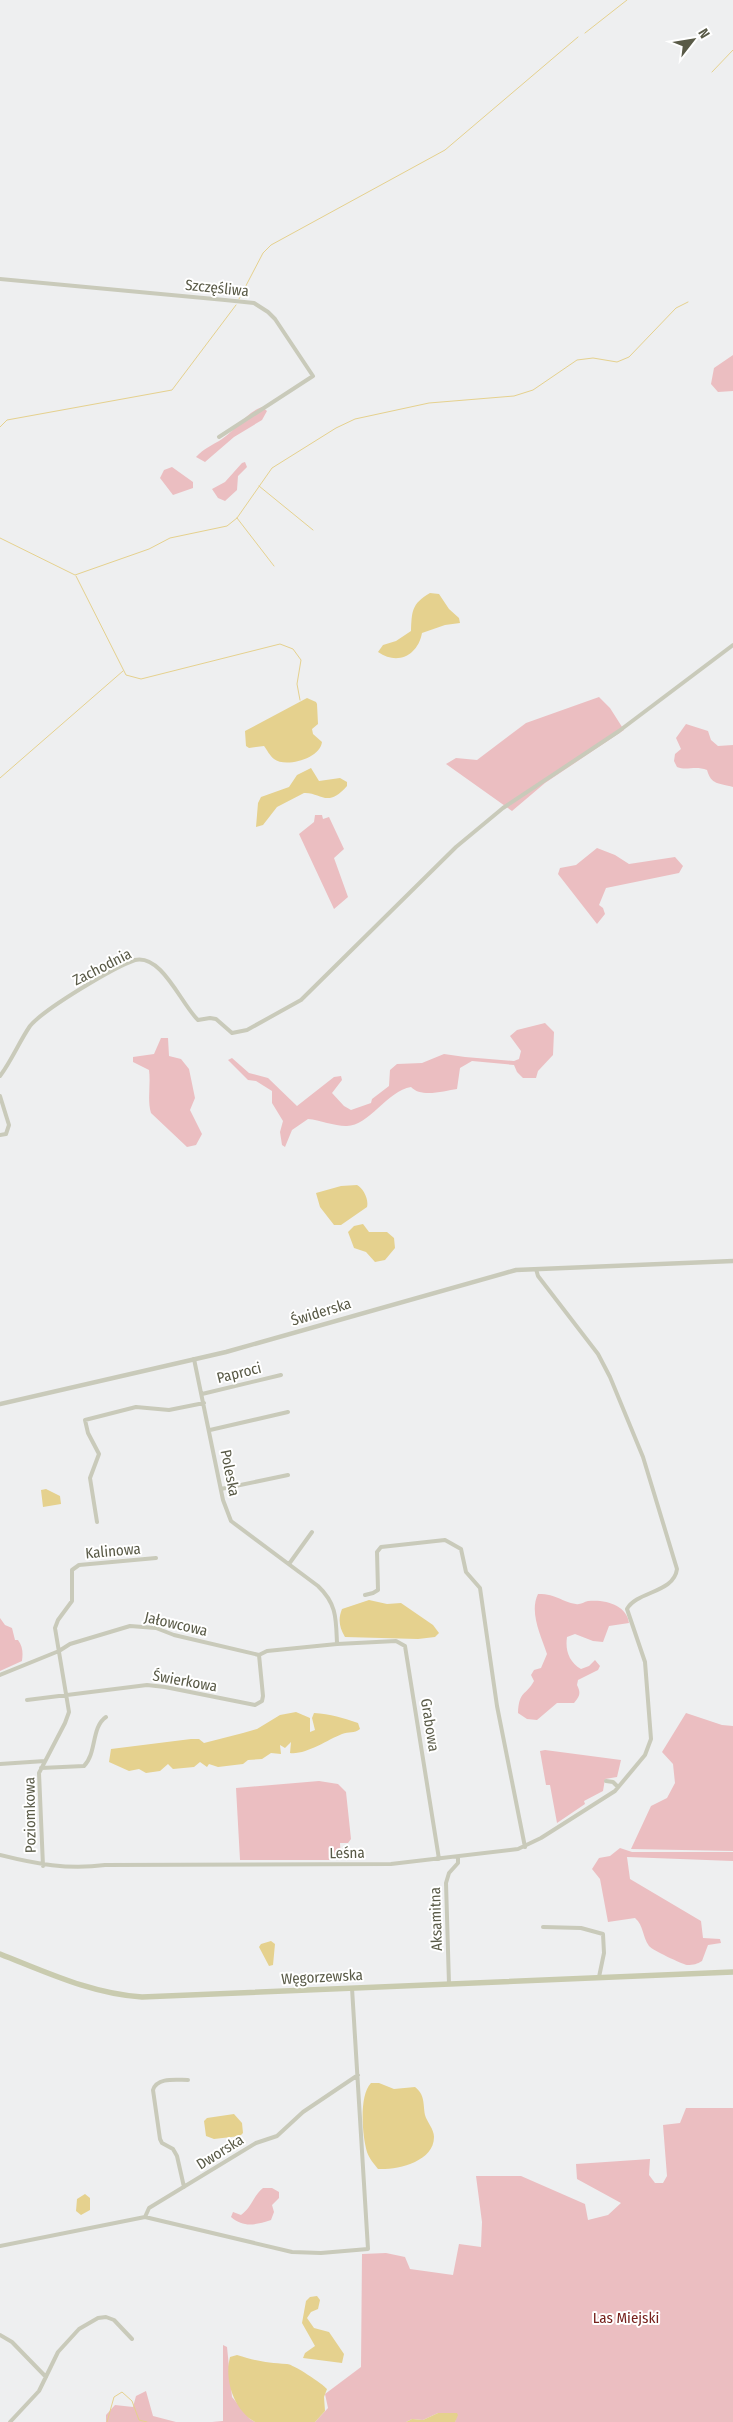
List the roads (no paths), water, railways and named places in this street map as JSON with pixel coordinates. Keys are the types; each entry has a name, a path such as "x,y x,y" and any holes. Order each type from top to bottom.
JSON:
{"main road":[{"name":"Węgorzewska","path":"0,1954 79,1985 133,1996 733,1972"}],"street":[{"name":"Szczęśliwa","path":"0,279 225,300 261,306 275,319 313,376 219,437"},
{"name":"Zachodnia","path":"0,1076 30,1027 40,1016 86,987 135,960 144,959 157,966 198,1020 210,1018 216,1020 232,1033 247,1030 292,1007 322,980 456,847 503,808 619,731 733,645"},
{"path":"0,1096 9,1125 6,1134 0,1135"},
{"name":"Świderska","path":"0,1404 266,1341 516,1270 733,1261"},
{"name":"Leśna","path":"0,1855 43,1866 74,1868 105,1865 391,1864 458,1857 525,1847 578,1816 618,1787 645,1755 651,1739 645,1662 627,1609 635,1600 667,1584 676,1575 677,1569 643,1457 610,1377 598,1354 538,1276 536,1269"},
{"name":"Poleska","path":"194,1359 224,1504 231,1520 318,1586 331,1599 336,1620 337,1644"},
{"name":"Paproci","path":"202,1394 281,1375"},
{"path":"96,1522 90,1478 99,1454 88,1433 85,1420 136,1408 169,1410 204,1403"},
{"path":"210,1430 288,1412"},
{"path":"221,1489 288,1475"},
{"path":"289,1564 312,1532"},
{"path":"365,1595 374,1594 378,1590 377,1552 382,1546 445,1540 461,1549 466,1572 480,1588 484,1631 525,1847"},
{"name":"Kalinowa","path":"59,1651 56,1628 58,1620 72,1601 71,1575 74,1567 156,1558"},
{"name":"Jałowcowa","path":"0,1674 59,1651 70,1644 112,1629 143,1626 259,1655 267,1651 355,1644"},
{"name":"Grabowa","path":"355,1644 396,1641 405,1646 439,1859"},
{"name":"Poziomkowa","path":"43,1866 39,1778 41,1768 68,1716 67,1695 59,1651"},
{"name":"Świerkowa","path":"27,1700 155,1686 255,1705 262,1701 263,1696 259,1655"},
{"path":"41,1768 84,1766 90,1757 101,1722 106,1717"},
{"path":"0,1764 45,1761"},
{"path":"606,1781 613,1782 618,1787"},
{"name":"Aksamitna","path":"449,1984 446,1882 449,1873 458,1863 458,1857"},
{"path":"543,1927 567,1927 603,1934 604,1953 599,1977"},
{"path":"145,2216 292,2252 321,2252 368,2248 352,1988"},
{"name":"Dworska","path":"0,2246 145,2216 148,2210 256,2143 277,2136 303,2112 358,2075"},
{"path":"184,2187 178,2156 173,2149 164,2145 160,2139 153,2090 154,2086 161,2081 188,2080"},
{"path":"10,2422 32,2400 54,2359 68,2340 98,2318 110,2317 132,2339"},
{"path":"0,2335 12,2342 46,2377"}],"waterway":[{"path":"585,33 627,0"},
{"path":"239,299 263,253 271,245 445,150 578,37"},
{"path":"712,72 733,50"},
{"path":"0,538 75,575 149,549 170,538 227,526 237,518 272,468 336,428 355,419 429,403 514,396 533,390 577,360 593,358 617,362 629,357 676,308 688,302"},
{"path":"0,427 7,420 172,390 236,305"},
{"path":"259,486 313,530"},
{"path":"237,518 274,566"},
{"path":"76,576 126,675 141,679 280,644 293,649 301,660 297,684 300,700"},
{"path":"0,778 123,671"},
{"path":"107,2422 114,2397 122,2392 132,2401 139,2420 147,2422"}],"park label":[{"name":"Las Miejski","path":"626,2318"}]}
